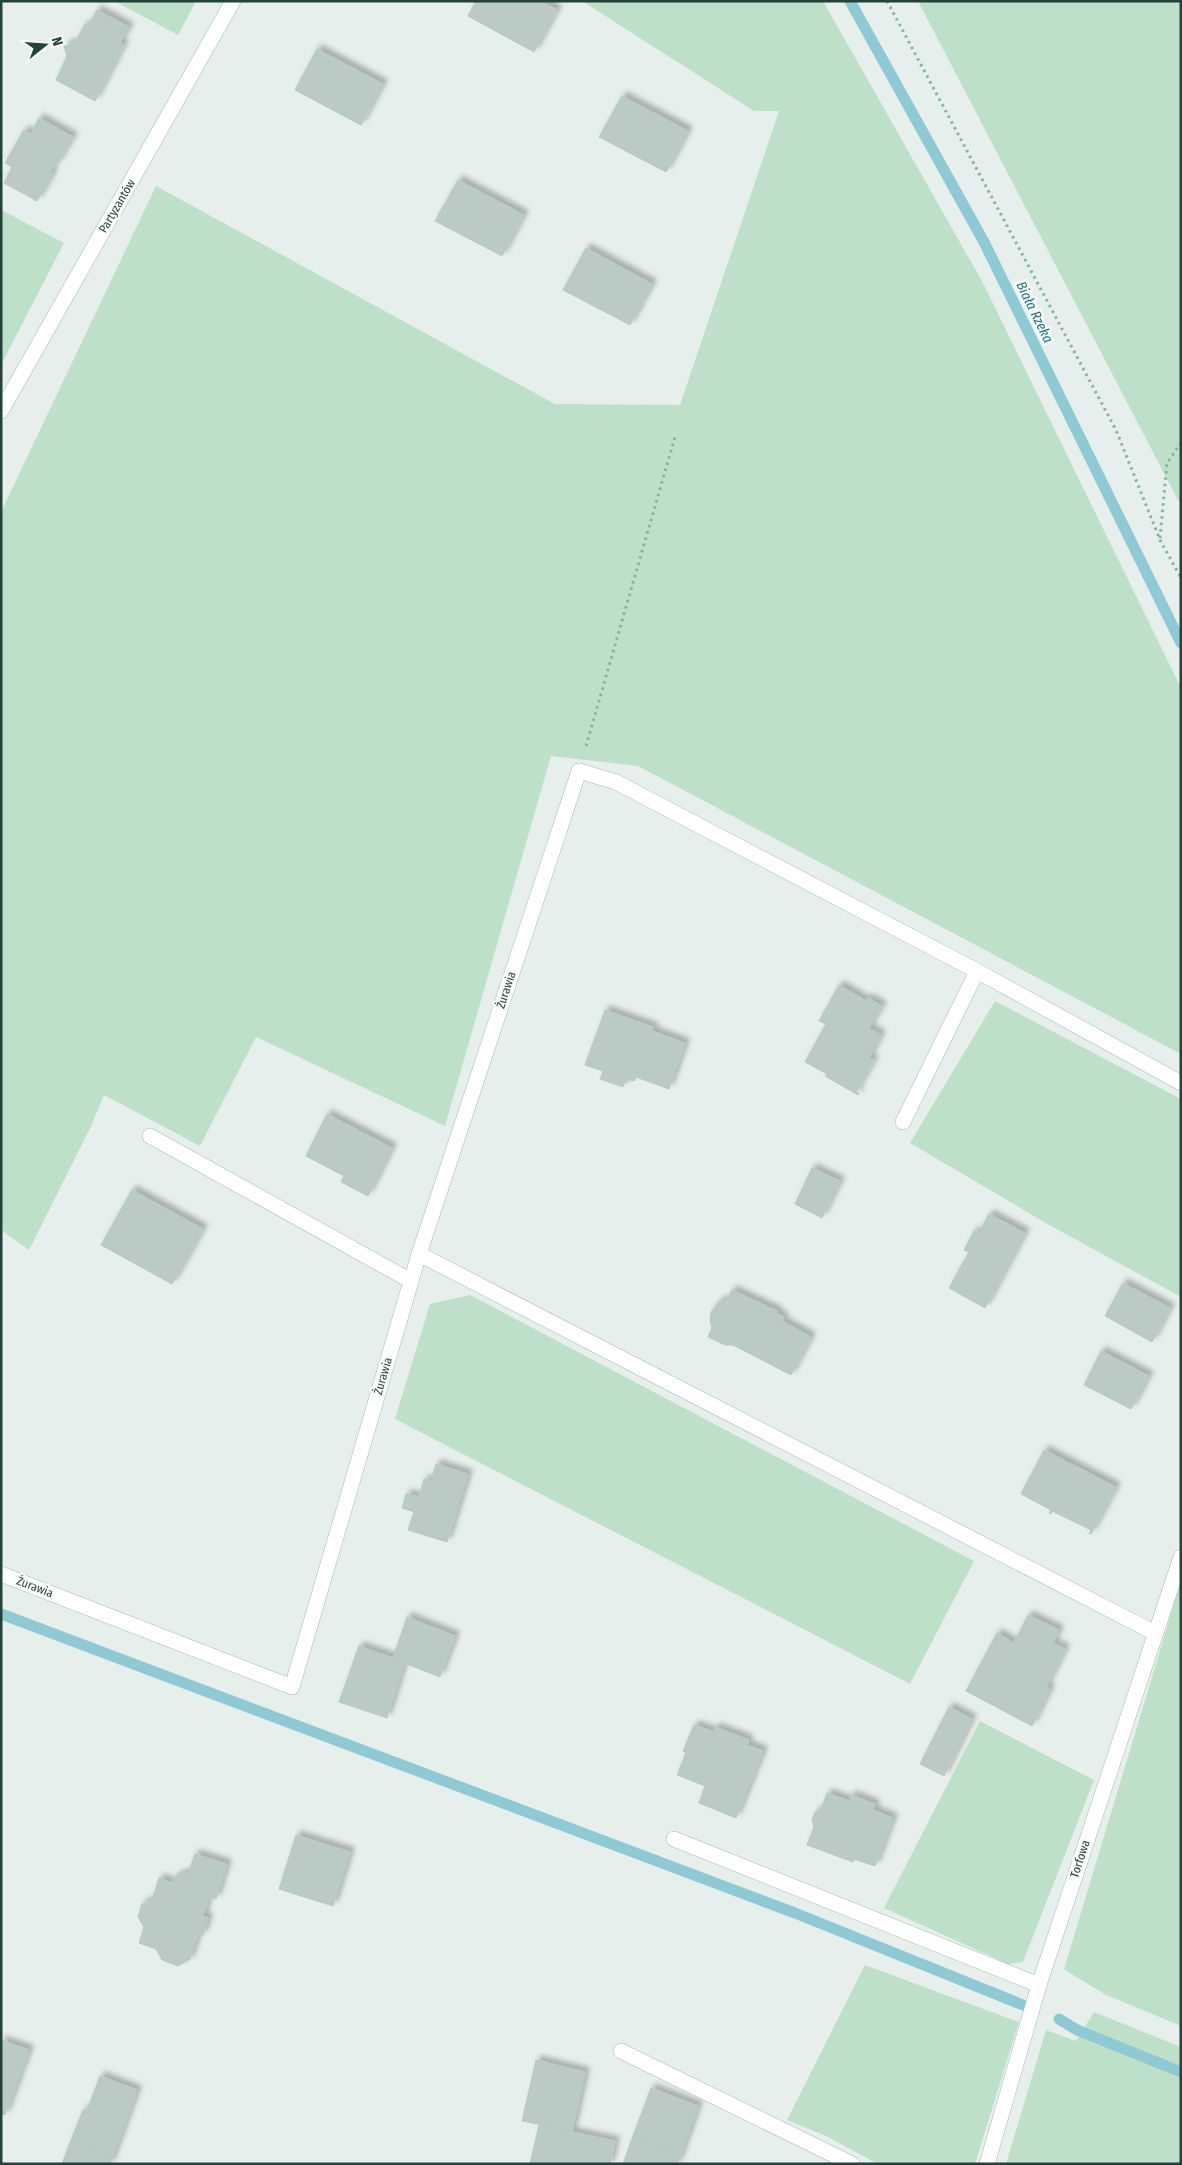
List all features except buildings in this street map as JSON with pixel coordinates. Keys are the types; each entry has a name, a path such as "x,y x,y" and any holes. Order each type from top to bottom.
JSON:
{"street":[{"name":"Partyzantów","path":"1,411 233,1"},
{"path":"578,771 616,782 977,971 1181,1083"},
{"name":"Żurawia","path":"1,1574 292,1687 419,1254 578,771"},
{"path":"903,1122 977,971"},
{"path":"150,1136 411,1281"},
{"path":"419,1254 1155,1633"},
{"name":"Torfowa","path":"987,2164 1039,1985 1181,1557"},
{"path":"674,1839 1039,1985"},
{"path":"621,2051 852,2164"}],"path":[{"path":"887,1 1116,430 1160,540 1181,578"},
{"path":"578,771 675,437"},
{"path":"1160,540 1167,463 1181,443"}],"green space":[{"path":"114,1 196,1 178,35"},
{"path":"582,1 823,1 983,283 1181,688 1181,1054 638,766 551,756 445,1126 256,1037 200,1146 104,1095 91,1126 29,1250 1,1230 1,512 156,186 555,404 680,405 779,111 754,111"},
{"path":"918,1 1181,1 1181,506"},
{"path":"1,210 64,243 1,365"},
{"path":"995,1001 1181,1099 1181,1297 1051,1226 910,1143"},
{"path":"470,1295 974,1561 910,1684 395,1419 430,1304"},
{"path":"1181,1581 1181,2026 1104,1994 1064,1969"},
{"path":"980,1721 1094,1780 1023,1962 1008,1964 884,1908"},
{"path":"865,1965 1019,2022 975,2164 878,2164 826,2136 787,2120"},
{"path":"1094,2012 1181,2047 1181,2164 1006,2164 1046,2030 1076,2041"}],"waterway":[{"name":"Biała Rzeka","path":"850,1 984,242 1181,643"},
{"path":"1,1614 795,1913 1023,2005"},
{"path":"1059,2019 1077,2030 1181,2072"}]}
